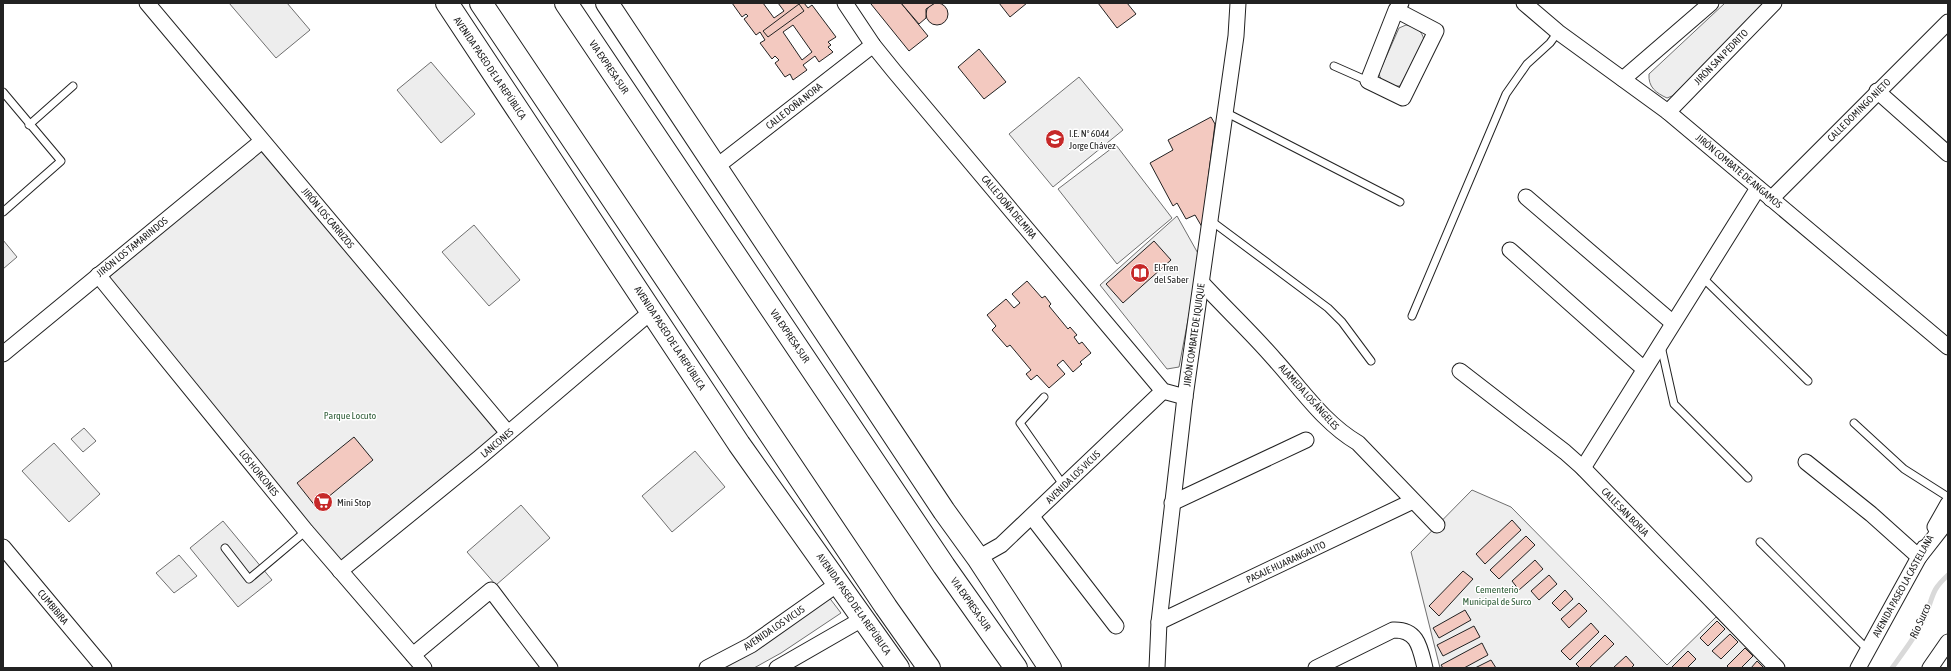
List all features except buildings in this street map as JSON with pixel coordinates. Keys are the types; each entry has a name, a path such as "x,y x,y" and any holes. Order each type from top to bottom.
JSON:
{"main road":[{"name":"AVENIDA PASEO DE LA REPÚBLICA","path":"447,3 652,310 739,444 864,618 898,668"},
{"path":"481,3 886,607 929,668"},
{"name":"VIA EXPRESA SUR","path":"566,3 944,566 1016,668"},
{"path":"607,3 1050,668"}],"street":[{"name":"JIRÓN LOS CARRIZOS","path":"147,3 508,433"},
{"name":"CALLE DOÑA DELMIRA","path":"845,3 873,45 1163,391"},
{"name":"JIRÓN COMBATE DE IQUIQUE","path":"1157,668 1159,622 1172,503 1185,397 1237,31 1238,3"},
{"name":"JIRÓN COMBATE DE ANGAMOS","path":"1524,3 1558,32 1668,112 1948,347"},
{"path":"1623,80 1711,3"},
{"name":"JIRÓN SAN PEDRITO","path":"1668,112 1774,3"},
{"path":"1398,6 1436,31 1403,98 1368,81 1398,6"},
{"name":"CALLE DOMINGO NIETO","path":"1771,199 1877,91 1948,22"},
{"name":"CALLE DOÑA NORA","path":"716,167 873,45"},
{"path":"1877,91 1948,154"},
{"name":"JIRÓN LOS TAMARINDOS","path":"3,354 262,141"},
{"path":"1582,468 1758,188"},
{"path":"1526,196 1674,322"},
{"path":"1510,250 1644,369"},
{"name":"LOS HORCONES","path":"98,275 306,532 424,668"},
{"name":"ALAMEDA LOS ÁNGELES","path":"1202,283 1275,359 1330,423 1344,435 1358,443 1413,502 1437,525"},
{"name":"LANCONES","path":"340,571 508,433 652,310"},
{"name":"CALLE SAN BORJA","path":"1460,371 1564,452 1582,468 1777,668"},
{"path":"1163,391 1185,397"},
{"name":"AVENIDA LOS VICUS","path":"978,558 1001,546 1163,391"},
{"path":"1172,503 1306,440"},
{"path":"1806,462 1871,514 1919,557 1948,520"},
{"name":"PASAJE HUARANGALITO","path":"1159,622 1413,502"},
{"name":"AVENIDA PASEO LA CASTELLANA","path":"1858,668 1948,504"},
{"path":"1032,516 1116,626"},
{"name":"CUMBIBIRA","path":"3,547 104,668"},
{"name":"AVENIDA LOS VICUS","path":"707,668 752,645 839,583"},
{"path":"413,655 491,590 550,668"},
{"path":"777,668 864,618"},
{"path":"1316,668 1393,630 1402,630 1410,633 1416,641 1425,668"},
{"path":"1930,668 1948,642"}],"lane":[{"path":"1412,316 1506,94 1527,64 1550,43 1558,32"},
{"path":"1334,66 1368,81"},
{"path":"30,125 73,86"},
{"path":"3,92 61,161 3,212"},
{"path":"1225,112 1400,202"},
{"path":"1210,220 1328,308 1342,322 1371,361"},
{"path":"1702,278 1808,381"},
{"path":"1660,343 1674,404 1748,478"},
{"path":"1044,396 1020,423 1064,486"},
{"path":"1854,423 1904,469 1948,497"},
{"path":"225,548 249,579 306,532"},
{"path":"1760,542 1868,650"}],"green space":[{"path":"1725,3 1764,3 1758,11 1672,96 1667,98 1656,92 1651,86 1649,74"},
{"path":"1406,25 1418,30 1422,34 1424,40 1400,86 1393,86 1386,84 1381,79 1379,73 1399,28"},
{"path":"1079,77 1123,130 1053,187 1009,134"},
{"path":"1116,145 1172,218 1117,264 1058,189"},
{"name":"Parque Locuto","path":"261,149 498,433 339,564 108,278"},
{"path":"1177,216 1200,257 1179,367 1167,369 1100,285"},
{"path":"84,428 96,441 83,452 71,439"},
{"name":"Cementerio Municipal de Surco","path":"1472,490 1511,507 1667,665 1716,617 1767,668 1440,668 1411,552"},
{"path":"179,555 197,576 174,593 156,573"},
{"path":"828,596 841,613 781,653 754,668 714,668"}],"shaded area":[{"path":"229,3 287,3 310,30 276,58"},
{"path":"431,62 475,114 441,143 397,90"},
{"path":"474,225 520,280 489,306 442,252"},
{"path":"3,240 17,257 3,269"},
{"path":"54,443 100,494 69,522 22,471"},
{"path":"695,451 725,487 672,532 642,496"},
{"path":"521,505 550,538 496,585 467,552"},
{"path":"223,521 272,580 238,607 190,548"}],"waterway":[{"name":"Río Surco","path":"1892,668 1920,627 1936,588 1948,575"}],"place":[{"name":"I.E. N° 6044 Jorge Chávez","path":"1055,139"},
{"name":"El Tren del Saber","path":"1140,273"},
{"name":"Mini Stop","path":"323,502"}]}
